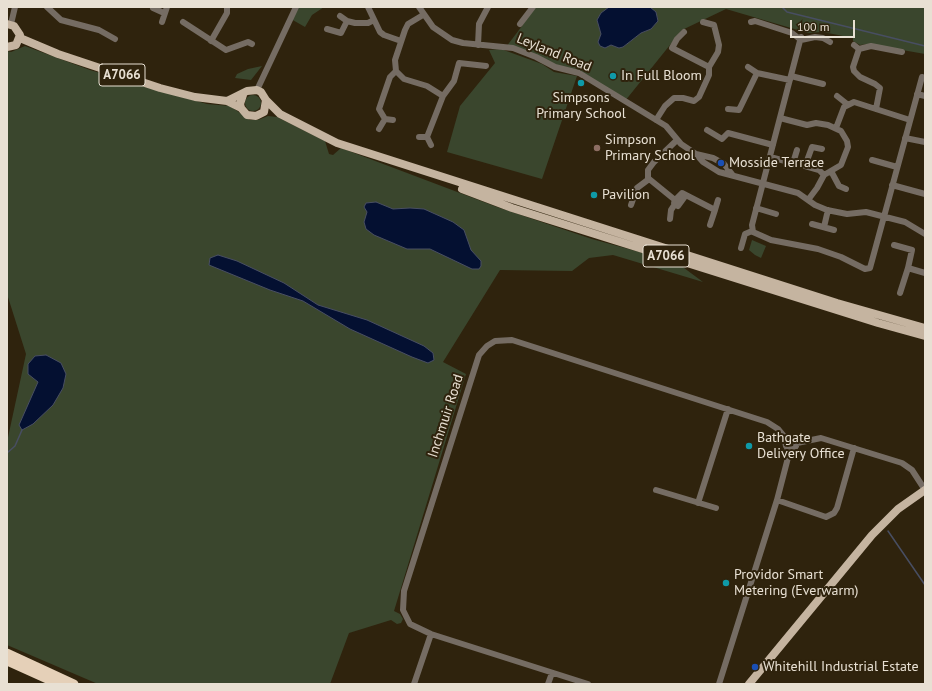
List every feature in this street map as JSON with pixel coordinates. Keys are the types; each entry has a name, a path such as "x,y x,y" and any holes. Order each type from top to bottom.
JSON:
{"highway":[{"path":"7,653 74,684"},
{"path":"7,661 58,684"}],"main road":[{"path":"7,47 16,45 20,38 19,31 9,24"},
{"name":"A7066","path":"20,38 58,54 160,88 195,97 227,100 243,95 252,90 258,90 280,114 337,143 865,311 925,328"},
{"path":"241,108 240,104 243,95"},
{"name":"A7066","path":"227,100 241,108 247,115 252,117 264,112 280,114"},
{"path":"264,112 266,100"},
{"name":"A7066","path":"409,167 512,208 871,321 925,336"},
{"path":"749,684 872,535 898,509 925,490"}],"street":[{"path":"9,24 15,7"},
{"path":"48,7 61,20 106,33 115,39"},
{"path":"211,41 227,13 228,7"},
{"path":"258,90 296,7"},
{"path":"368,7 380,32 384,36 401,40"},
{"name":"Leyland Road","path":"420,7 423,15 433,27 444,36 460,43 512,48 536,57 555,67 579,73 668,127 677,140 696,154 702,162 710,168 723,173 732,174 798,193 815,205 828,210 848,214 866,212 884,216 911,224 925,234"},
{"path":"478,45 480,24 488,7"},
{"path":"520,24 533,7"},
{"path":"153,8 166,10 162,22"},
{"path":"423,15 407,26 395,60 396,71 404,79 427,86 443,96"},
{"path":"340,16 347,21 362,24 374,20"},
{"path":"327,28 341,33 347,21"},
{"path":"751,22 755,21 792,33 801,39 815,37 823,38 830,42"},
{"path":"183,22 226,50 248,42 252,44"},
{"path":"656,120 665,106 674,98 683,98 694,101 698,99 710,73 709,67 718,52 719,45 714,25 703,22"},
{"path":"106,33 110,26"},
{"path":"684,32 677,38 672,48 678,54 709,67"},
{"path":"752,231 756,208 801,39"},
{"path":"876,109 880,88 860,77 854,71 853,67 856,47 871,46 902,52"},
{"path":"431,145 427,137 443,96 460,72 459,63 486,66"},
{"path":"748,67 757,72 823,84"},
{"path":"385,119 379,109 390,77 396,71"},
{"path":"728,109 739,110 757,72"},
{"path":"741,248 745,234 752,231 771,240 828,253 865,269 871,265 921,79 914,79"},
{"path":"917,94 925,96"},
{"path":"837,96 847,104 858,103 910,120"},
{"path":"836,128 847,104"},
{"path":"780,118 806,125 822,123 836,128 846,137 848,147 841,165 824,175 808,200"},
{"path":"385,119 393,120"},
{"path":"379,129 385,119"},
{"path":"707,130 722,139 728,133 773,145"},
{"path":"419,137 427,137"},
{"path":"905,138 925,142"},
{"path":"672,206 649,179 648,172 651,165 659,155 677,140"},
{"path":"822,149 812,147 805,166 819,170 824,175"},
{"path":"770,157 792,163 797,150"},
{"name":"Leyland Road","path":"696,154 713,158 724,164 732,174"},
{"path":"872,160 897,167"},
{"path":"831,171 839,186 846,189"},
{"path":"631,205 637,188 649,179"},
{"path":"892,185 925,194"},
{"path":"622,193 633,198"},
{"path":"670,220 672,206 681,193 715,210"},
{"path":"710,226 718,200"},
{"path":"756,208 776,214"},
{"path":"824,227 828,210"},
{"path":"812,224 834,230"},
{"path":"894,245 912,250 906,285 900,293"},
{"path":"908,268 925,273"},
{"name":"Inchmuir Road","path":"588,684 431,634 410,624 403,610 404,591 479,355 487,346 495,341 512,340 767,422 778,429 787,440 786,447 790,450"},
{"path":"698,503 728,409"},
{"name":"Inchmuir Road","path":"787,440 792,439 797,443 821,438 907,466 918,477 925,490"},
{"path":"719,684 777,500 790,450 796,448 797,443"},
{"path":"777,500 826,517 834,513 837,508 854,448"},
{"path":"656,490 716,508"},
{"path":"414,684 431,634"},
{"path":"548,684 552,673"}],"green space":[{"path":"296,7 324,7 312,15 305,27 291,19"},
{"path":"533,7 609,7 601,13 597,20 601,34 611,45 619,48 623,47 641,33 651,29 658,21 656,12 650,7 925,7 925,54 868,44 860,45 853,41 853,38 823,32 808,33 726,9 682,30 625,101 584,76 506,47 522,26"},
{"path":"25,46 90,70 207,104 230,106 250,120 258,120 268,116 277,117 325,141 329,154 333,155 341,148 497,207 592,239 676,262 703,282 613,255 589,258 572,271 500,270 443,362 466,374 394,611 400,614 403,619 401,623 397,624 391,620 349,633 330,684 98,684 7,645 7,442 26,354 7,294 7,51 11,52"},
{"path":"501,49 542,64 554,72 577,76 542,179 447,152 460,106 495,63 489,50"},
{"path":"262,66 251,80 235,78 237,74 248,69"},
{"path":"250,95 256,95 261,100 259,109 256,111 250,111 245,106 245,100"},
{"path":"752,240 766,246 761,258 749,250"}],"water":[{"path":"609,7 650,7 656,12 658,21 651,29 641,33 623,47 619,48 611,45 605,48 600,46 598,42 601,34 597,20 601,13"},
{"path":"376,202 393,209 424,209 453,222 464,230 471,250 481,261 481,266 479,269 472,269 430,249 407,249 374,235 366,229 364,222 367,212 364,207 366,203"},
{"path":"218,255 237,261 284,283 318,305 367,320 424,346 433,353 434,360 428,363 412,357 350,329 303,301 270,290 209,265 210,258"},
{"path":"46,355 61,363 66,374 63,388 53,405 33,424 22,430 19,425 38,382 28,374 28,364 35,356"}],"waterway":[{"path":"782,7 787,12 925,46"},
{"path":"7,453 15,446 22,430"},
{"path":"888,531 925,585"}],"place":[{"name":"In Full Bloom","path":"613,76"},
{"name":"Simpsons Primary School","path":"581,83"},
{"name":"Simpson Primary School","path":"597,148"},
{"name":"Mosside Terrace","path":"721,163"},
{"name":"Pavilion","path":"594,195"},
{"name":"Bathgate Delivery Office","path":"749,446"},
{"name":"Providor Smart Metering (Everwarm)","path":"726,583"},
{"name":"Whitehill Industrial Estate","path":"755,667"}]}
